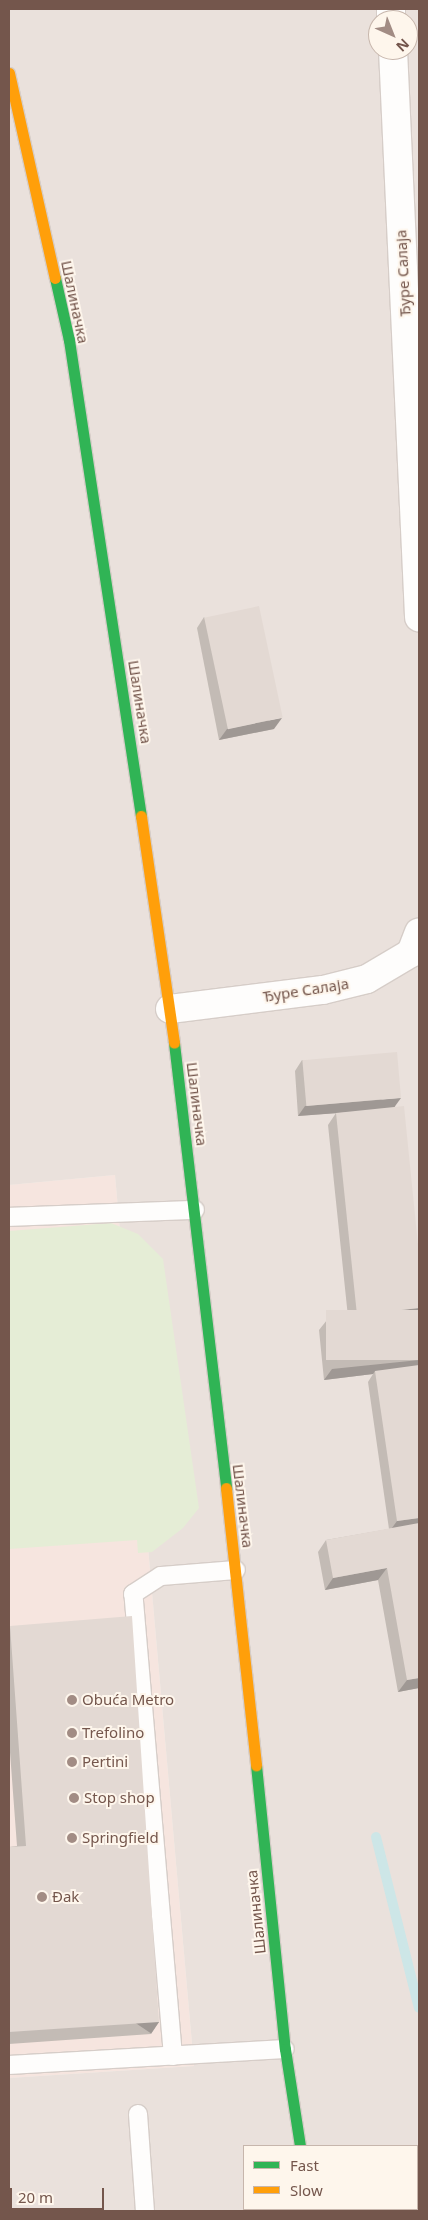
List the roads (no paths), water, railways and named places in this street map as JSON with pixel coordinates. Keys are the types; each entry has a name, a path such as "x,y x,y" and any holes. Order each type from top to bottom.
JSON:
{"main road":[{"name":"Шалиначка","path":"9,73 69,340 170,1009 236,1570 285,2049 300,2145"}],"street":[{"name":"Ђуре Салаја","path":"393,60 419,617"},
{"name":"Ђуре Салаја","path":"170,1009 323,990 367,980 416,949"}],"lane":[{"path":"9,1217 195,1210"},
{"path":"173,2056 133,1594 161,1576 236,1570"},
{"path":"9,2065 285,2049"},
{"path":"138,2114 145,2211"}],"waterway":[{"path":"376,1837 419,2008"}],"place":[{"name":"Obuća Metro","path":"72,1700"},
{"name":"Trefolino","path":"72,1733"},
{"name":"Pertini","path":"72,1762"},
{"name":"Stop shop","path":"74,1798"},
{"name":"Springfield","path":"72,1838"},
{"name":"Đak","path":"42,1897"}]}
